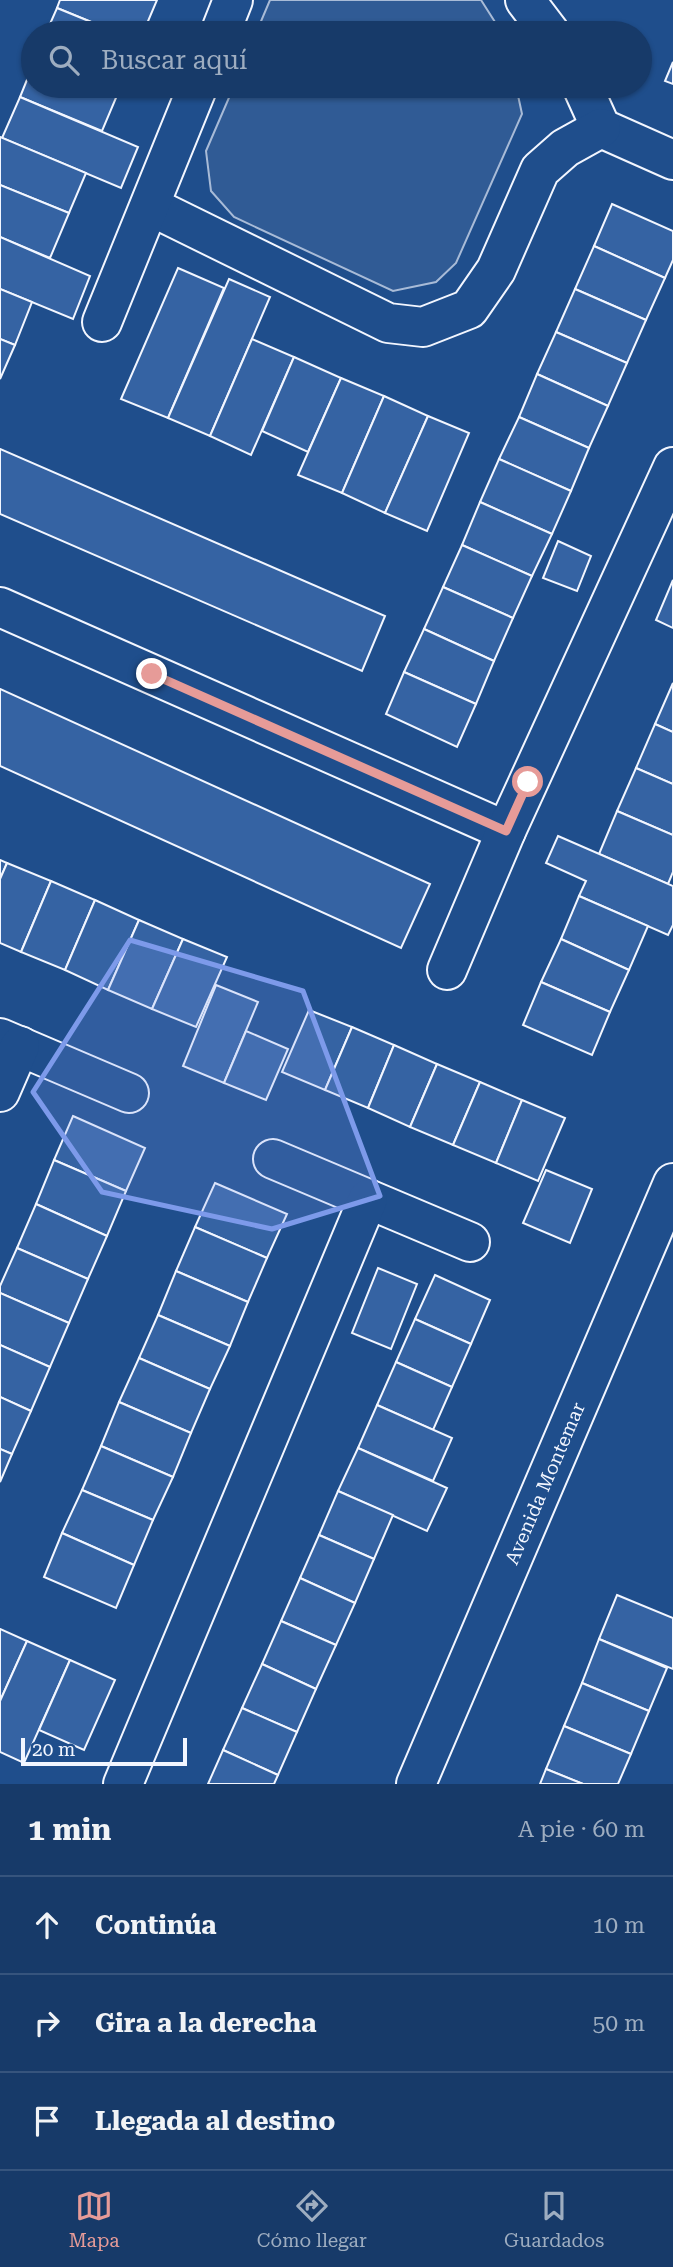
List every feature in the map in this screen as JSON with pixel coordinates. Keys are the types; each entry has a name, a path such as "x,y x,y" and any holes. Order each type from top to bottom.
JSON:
{"street":[{"path":"224,21 233,0"},
{"path":"525,0 541,21"},
{"path":"102,322 193,98"},
{"path":"587,98 601,128 673,160"},
{"path":"150,206 388,323 423,327 469,309 496,270 540,170 565,148 601,128"},
{"path":"447,971 506,831 673,467"},
{"path":"0,607 506,831"},
{"path":"0,1092 10,1042 129,1093"},
{"path":"273,1158 470,1242"},
{"name":"Avenida Montemar","path":"416,1784 673,1183"},
{"path":"123,1784 368,1199"}],"highlighted area":[{"path":"130,940 303,991 380,1196 272,1229 102,1192 33,1092"}],"shaded area":[{"path":"270,0 481,0 494,21 261,21"},
{"path":"229,98 519,98 522,114 456,263 436,282 393,291 234,217 211,191 206,151"}],"building":[{"path":"60,0 157,0 148,21 89,21 57,8"},
{"path":"57,8 89,21 51,21"},
{"path":"673,62 673,84 665,81"},
{"path":"20,97 138,147 121,188 2,138"},
{"path":"22,98 116,98 102,131"},
{"path":"0,137 86,173 69,213 0,185"},
{"path":"0,185 69,213 50,258 0,237"},
{"path":"612,204 673,231 673,260 665,278 594,246"},
{"path":"0,237 90,276 73,319 0,289"},
{"path":"594,246 665,278 646,320 575,289"},
{"path":"178,268 224,288 168,418 121,399"},
{"path":"229,279 270,297 210,436 168,418"},
{"path":"0,289 32,302 15,345 0,339"},
{"path":"575,289 646,320 627,363 556,332"},
{"path":"556,332 627,363 608,406 537,374"},
{"path":"0,339 15,345 0,379"},
{"path":"252,339 294,357 251,455 210,436"},
{"path":"294,357 341,378 308,452 262,431"},
{"path":"537,374 608,406 589,448 519,417"},
{"path":"341,378 384,396 342,493 298,475"},
{"path":"384,396 428,416 385,513 342,493"},
{"path":"428,416 469,433 427,531 385,513"},
{"path":"519,417 589,448 571,491 499,459"},
{"path":"0,449 385,616 362,671 0,514"},
{"path":"499,459 571,491 552,534 480,502"},
{"path":"480,502 552,534 532,576 462,545"},
{"path":"558,541 591,556 577,591 543,578"},
{"path":"462,545 532,576 513,618 443,587"},
{"path":"673,580 673,628 656,620"},
{"path":"443,587 513,618 494,661 424,629"},
{"path":"424,629 494,661 476,704 404,672"},
{"path":"404,672 476,704 457,747 386,714"},
{"path":"673,683 673,732 655,724"},
{"path":"0,689 430,884 401,948 0,766"},
{"path":"655,724 673,732 673,784 636,768"},
{"path":"636,768 673,784 673,835 617,811"},
{"path":"617,811 673,835 673,872 668,884 599,854"},
{"path":"558,836 673,886 673,925 668,935 579,896 586,881 546,863"},
{"path":"0,860 7,863 0,879"},
{"path":"7,863 51,881 21,952 0,943 0,879"},
{"path":"51,881 95,900 65,970 21,952"},
{"path":"579,896 648,926 629,970 561,939"},
{"path":"95,900 139,920 108,990 65,970"},
{"path":"139,920 183,939 152,1009 108,990"},
{"path":"183,939 227,957 196,1027 152,1009"},
{"path":"561,939 629,970 610,1012 541,982"},
{"path":"541,982 610,1012 592,1055 523,1025"},
{"path":"216,985 258,1002 224,1083 183,1066"},
{"path":"309,1010 352,1027 325,1090 282,1072"},
{"path":"352,1027 394,1045 368,1108 325,1090"},
{"path":"246,1031 288,1049 266,1100 224,1083"},
{"path":"394,1045 437,1064 410,1127 368,1108"},
{"path":"437,1064 480,1082 453,1145 410,1127"},
{"path":"480,1082 522,1100 496,1163 453,1145"},
{"path":"522,1100 565,1118 538,1181 496,1163"},
{"path":"73,1116 145,1148 126,1191 54,1160"},
{"path":"54,1160 126,1191 107,1236 36,1204"},
{"path":"546,1170 592,1189 570,1243 523,1223"},
{"path":"215,1183 287,1214 267,1258 195,1227"},
{"path":"36,1204 107,1236 88,1279 17,1248"},
{"path":"195,1227 267,1258 248,1302 176,1271"},
{"path":"17,1248 88,1279 69,1323 0,1293 0,1286"},
{"path":"378,1268 417,1284 391,1349 352,1333"},
{"path":"176,1271 248,1302 230,1346 158,1315"},
{"path":"435,1275 490,1300 471,1344 415,1319"},
{"path":"0,1293 69,1323 50,1367 0,1345"},
{"path":"158,1315 230,1346 210,1389 139,1358"},
{"path":"415,1319 471,1344 452,1387 396,1362"},
{"path":"0,1345 50,1367 31,1411 0,1397"},
{"path":"139,1358 210,1389 191,1433 119,1402"},
{"path":"396,1362 452,1387 433,1430 377,1405"},
{"path":"0,1397 31,1411 12,1454 0,1449"},
{"path":"119,1402 191,1433 173,1477 101,1446"},
{"path":"377,1405 452,1438 433,1481 358,1448"},
{"path":"101,1446 173,1477 153,1520 82,1490"},
{"path":"358,1448 447,1488 427,1531 338,1491"},
{"path":"0,1449 12,1454 0,1482"},
{"path":"82,1490 153,1520 134,1565 62,1533"},
{"path":"338,1491 393,1515 374,1559 319,1535"},
{"path":"62,1533 134,1565 116,1608 44,1577"},
{"path":"319,1535 374,1559 355,1603 300,1578"},
{"path":"300,1578 355,1603 336,1645 281,1621"},
{"path":"617,1595 673,1618 673,1669 599,1639"},
{"path":"281,1621 336,1645 316,1689 262,1664"},
{"path":"0,1629 27,1641 0,1701"},
{"path":"599,1639 667,1668 649,1711 582,1683"},
{"path":"27,1641 70,1660 24,1763 0,1752 0,1701"},
{"path":"70,1660 115,1680 84,1750 39,1730"},
{"path":"262,1664 316,1689 297,1732 242,1708"},
{"path":"582,1683 649,1711 631,1754 564,1726"},
{"path":"242,1708 297,1732 278,1775 223,1750"},
{"path":"564,1726 631,1754 618,1784 583,1784 546,1769"},
{"path":"223,1750 278,1775 274,1784 208,1784"},
{"path":"546,1769 583,1784 540,1784"}],"route":[{"path":"152,674 506,831 528,782"}]}
